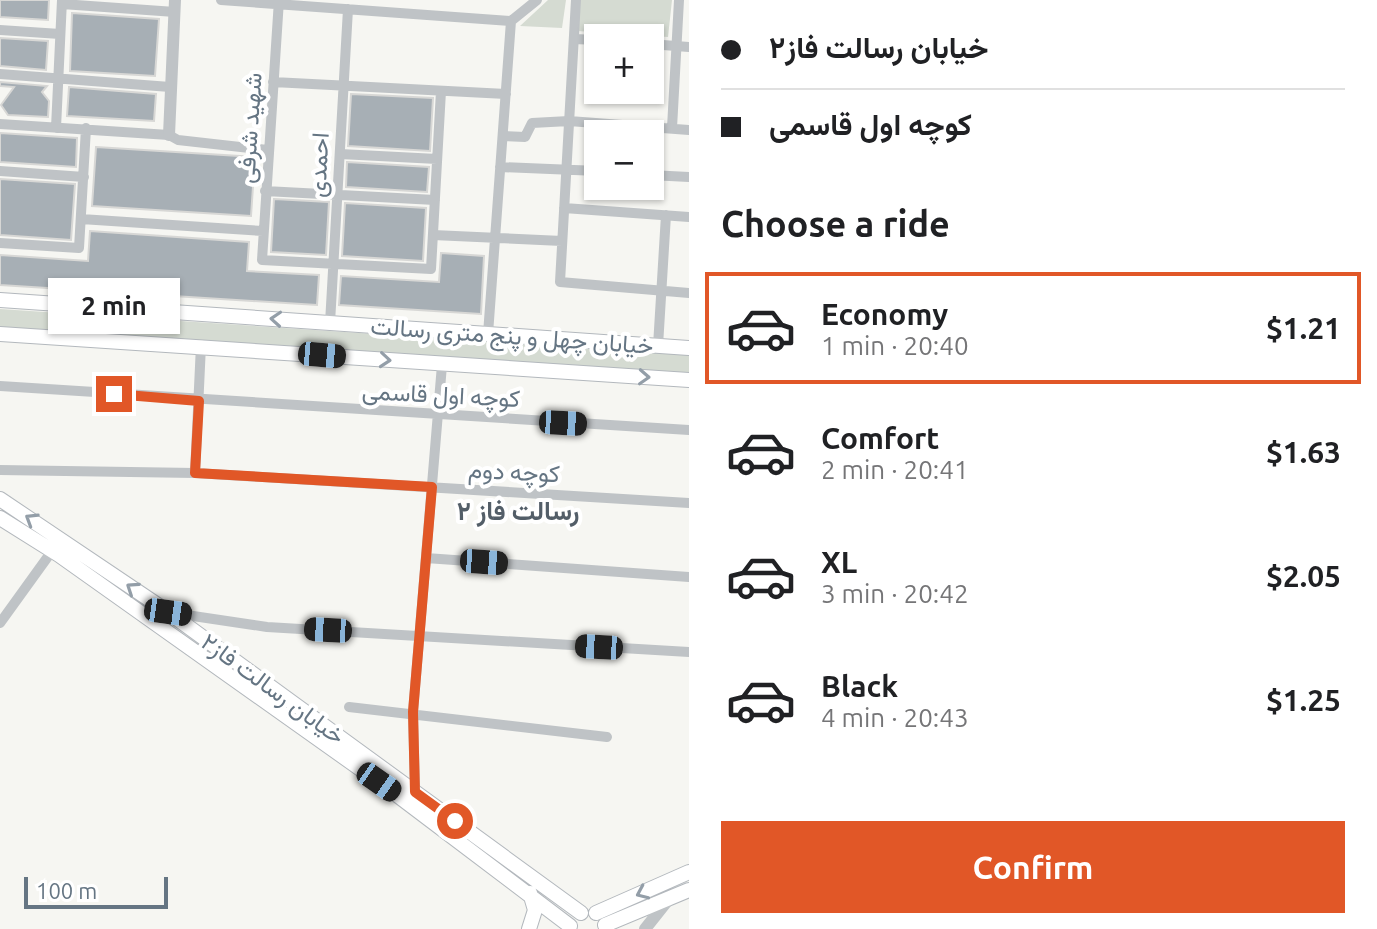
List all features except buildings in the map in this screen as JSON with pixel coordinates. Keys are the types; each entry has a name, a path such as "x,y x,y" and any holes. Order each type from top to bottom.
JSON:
{"main road":[{"name":"خیابان چهل و پنج متری رسالت","path":"0,300 689,348"},
{"name":"خیابان چهل و پنج متری رسالت","path":"0,334 201,345 442,365 689,380"},
{"name":"خیابان رسالت فاز۲","path":"0,499 168,612 599,922"},
{"name":"خیابان رسالت فاز۲","path":"0,518 52,551 530,893 570,927"},
{"path":"52,551 61,538"},
{"path":"599,922 689,872"},
{"path":"570,927 599,922 689,890"},
{"path":"529,929 535,910 530,893"}],"street":[{"path":"221,0 511,21 537,0"},
{"path":"406,13 407,0"},
{"path":"576,0 560,282 689,293"},
{"path":"672,128 679,0"},
{"path":"56,128 62,2 175,6 169,135"},
{"name":"شهید شرفی","path":"278,2 262,260 333,264"},
{"name":"احمدی","path":"330,323 348,9"},
{"path":"488,334 511,21"},
{"path":"0,30 60,34"},
{"path":"574,39 584,39"},
{"path":"664,45 689,47"},
{"path":"0,74 170,87"},
{"path":"273,82 506,94"},
{"path":"333,264 431,269 441,91"},
{"path":"503,136 525,137 532,123 569,121 689,130"},
{"path":"0,124 169,135 178,140 268,150"},
{"path":"0,243 79,248 86,128"},
{"path":"340,154 437,159"},
{"path":"500,167 584,170"},
{"path":"0,171 84,177"},
{"path":"664,176 689,177"},
{"path":"265,191 337,192 435,200"},
{"path":"564,208 689,217"},
{"path":"658,346 666,215"},
{"path":"81,219 263,231"},
{"path":"433,235 562,241"},
{"path":"195,473 201,345"},
{"path":"415,792 413,712 442,365"},
{"name":"کوچه اول قاسمی","path":"0,386 689,430"},
{"name":"کوچه دوم","path":"0,470 195,473 689,503"},
{"path":"0,623 52,551"},
{"path":"426,558 689,577"},
{"path":"168,612 267,627 689,652"},
{"path":"222,672 232,659"},
{"path":"349,707 413,712 607,737"},
{"path":"645,929 670,898"}],"shaded area":[{"path":"548,0 566,0 562,28 520,26"},
{"path":"579,0 672,0 668,37 664,37 664,24 584,24 584,31 577,31"},
{"path":"0,309 689,355 689,374 0,327"}],"district":[{"name":"رسالت فاز ۲","path":"518,511"}],"route":[{"path":"114,394 199,401 195,473 432,487 413,712 415,792 455,821"}]}
